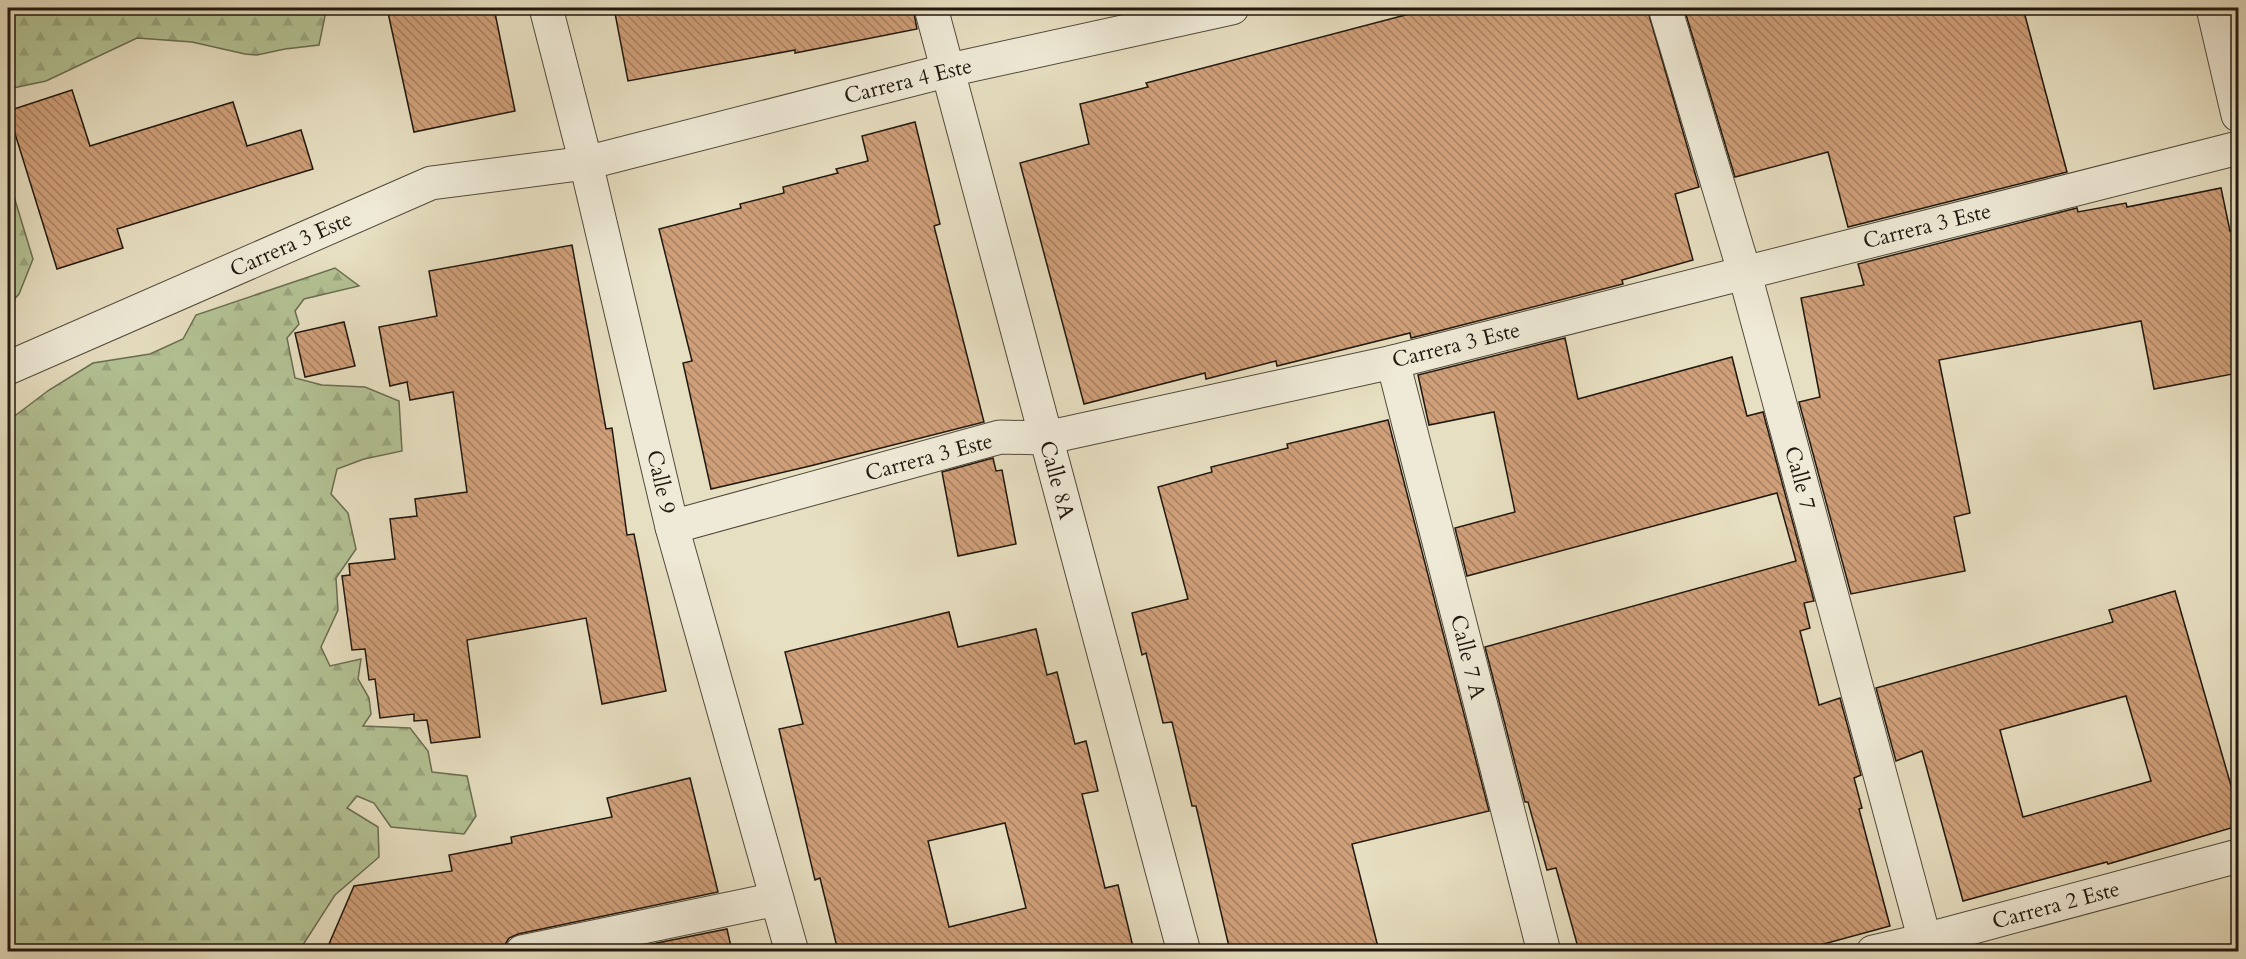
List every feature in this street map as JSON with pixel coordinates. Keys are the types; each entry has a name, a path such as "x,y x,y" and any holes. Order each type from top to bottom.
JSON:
{"street":[{"name":"Calle 9","path":"546,8 586,163 672,527 792,951"},
{"name":"Calle 8A","path":"931,8 1184,951"},
{"name":"Carrera 4 Este","path":"586,163 949,70 1232,8"},
{"name":"Calle 7","path":"1665,8 1744,271 1926,946"},
{"path":"2213,8 2238,115"},
{"name":"Carrera 3 Este","path":"672,527 1000,437 1046,438 1393,362 2238,147"},
{"name":"Carrera 3 Este","path":"8,368 431,183 586,163"},
{"name":"Calle 7 A","path":"1393,362 1544,951"},
{"name":"Carrera 2 Este","path":"1873,951 1926,946 2238,856"},
{"path":"522,951 777,899"}],"green space":[{"path":"8,8 323,8 325,16 319,45 257,55 192,42 137,38 46,81 8,89"},
{"path":"8,177 33,259 19,294 8,306"},
{"path":"335,268 359,286 304,299 295,311 299,324 287,338 295,378 322,385 365,387 399,401 402,451 364,459 337,469 331,494 348,513 356,549 336,578 338,610 321,647 330,666 361,659 358,679 369,698 371,714 363,726 410,728 428,751 432,772 467,776 476,816 464,834 391,827 374,803 357,796 347,808 378,827 379,857 335,895 299,951 8,951 8,421 49,390 93,363 150,354 183,339 196,315"}],"building":[{"path":"387,8 494,8 515,111 414,132"},
{"path":"614,8 913,8 917,29 795,53 795,50 628,81"},
{"path":"1432,8 1647,8 1699,187 1675,194 1693,260 1622,280 1623,284 1411,338 1410,333 1277,366 1276,361 1206,379 1205,373 1084,404 1020,163 1089,144 1080,104 1148,87 1146,83"},
{"path":"1684,8 2023,8 2067,172 1848,227 1828,152 1735,177"},
{"path":"72,90 90,146 233,102 247,146 301,130 313,169 117,229 123,248 57,269 8,111"},
{"path":"915,122 940,224 934,226 984,422 711,489 683,363 692,361 659,229 741,208 740,204 784,193 783,187 838,173 836,169 868,161 862,136"},
{"path":"2221,188 2230,231 2238,229 2238,373 2154,389 2141,321 1939,360 1970,513 1954,517 1965,571 1851,594 1799,402 1820,397 1801,298 1864,285 1858,264 2077,208 2078,212 2126,203 2127,207"},
{"path":"572,245 606,429 612,428 627,535 634,534 666,691 602,704 586,618 467,640 480,737 431,743 427,720 414,721 414,714 380,718 375,679 369,680 365,649 352,650 342,576 350,575 349,564 395,559 390,519 417,516 415,499 467,492 453,392 410,400 407,382 390,386 379,327 437,316 429,271"},
{"path":"344,322 355,366 305,377 295,333"},
{"path":"1565,338 1578,399 1732,357 1747,416 1763,412 1814,601 1804,603 1810,628 1800,631 1819,705 1840,698 1861,775 1854,778 1862,808 1859,809 1890,926 1798,951 1579,951 1556,868 1547,870 1528,802 1525,802 1485,647 1796,561 1777,493 1467,576 1455,528 1515,512 1494,412 1429,425 1418,375"},
{"path":"1388,420 1489,811 1352,844 1379,951 1230,951 1196,806 1192,806 1172,722 1163,723 1146,653 1142,655 1132,613 1188,599 1158,487 1212,472 1211,467 1288,448 1287,444"},
{"path":"993,458 996,471 1002,470 1016,544 958,556 942,472"},
{"path":"2175,591 2238,810 2238,826 2108,864 2107,862 1963,901 1922,751 1896,761 1876,688 2113,622 2109,610","holes":["2126,696 2151,781 2023,817 2000,730"]},
{"path":"949,612 958,647 1036,629 1047,675 1057,672 1075,744 1086,741 1098,791 1082,794 1105,888 1118,885 1134,951 838,951 820,878 815,880 779,729 803,724 785,652","holes":["1005,823 1026,908 949,927 928,841"]},
{"path":"690,778 718,892 518,934 509,938 504,951 326,951 354,886 452,871 449,855 512,843 511,837 612,817 607,798"},
{"path":"727,929 732,951 617,951"}]}
